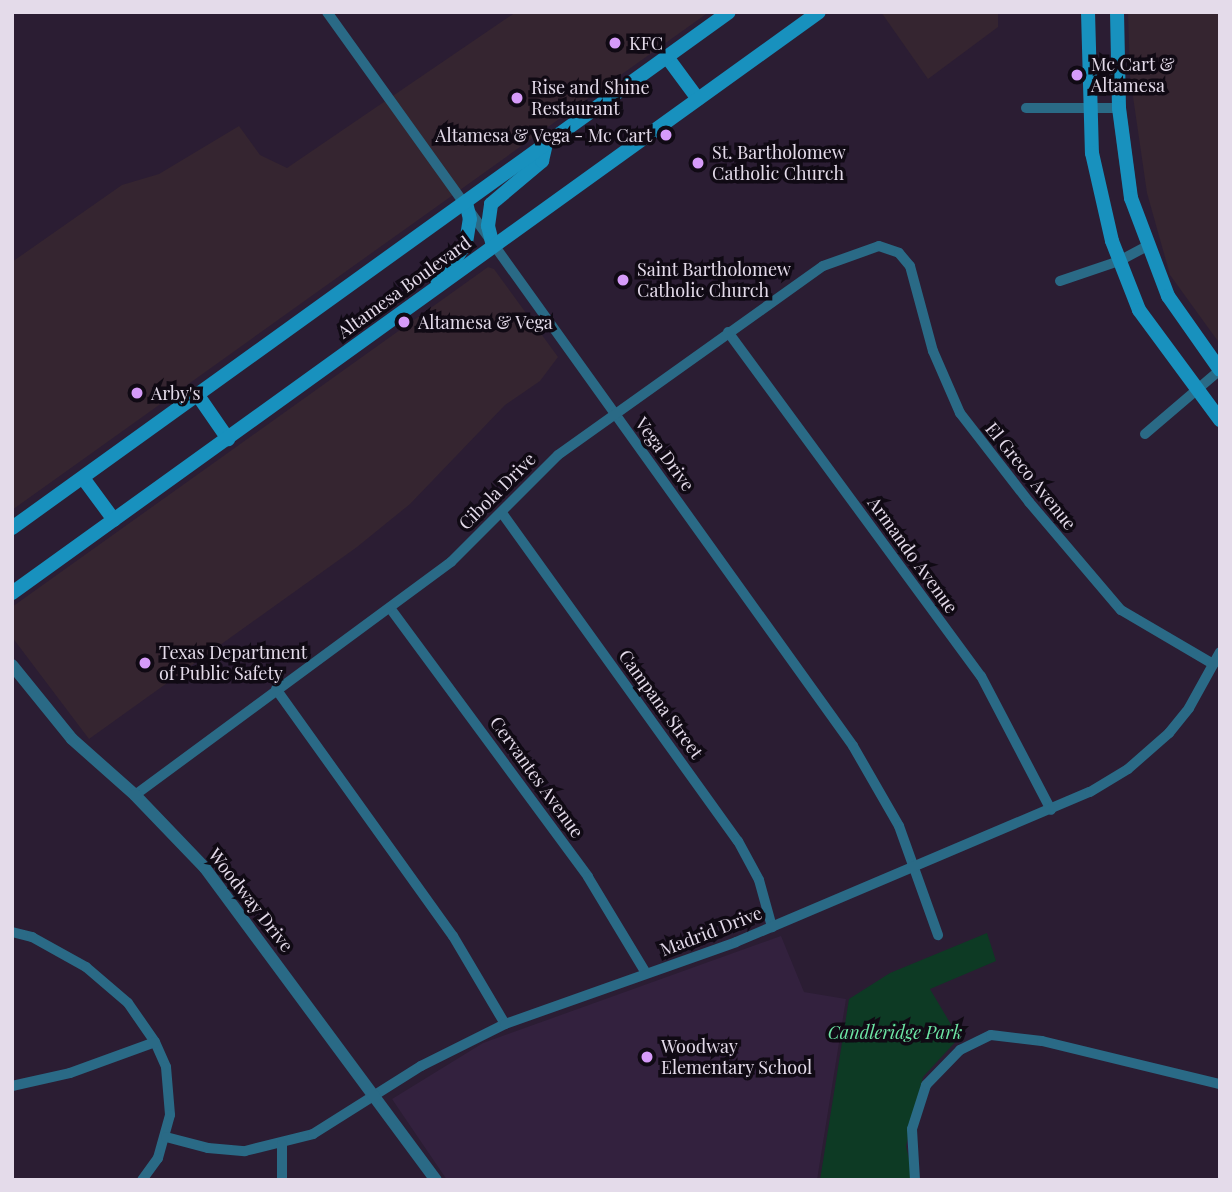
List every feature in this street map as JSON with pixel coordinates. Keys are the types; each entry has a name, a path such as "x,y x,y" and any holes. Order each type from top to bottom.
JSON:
{"main road":[{"name":"Altamesa Boulevard","path":"12,528 729,12"},
{"name":"Altamesa Boulevard","path":"12,593 819,12"},
{"path":"1088,12 1090,109 1096,182 1119,261 1139,310 1196,393 1220,420"},
{"path":"1117,12 1119,108 1131,198 1168,296 1220,370"},
{"path":"667,57 698,99"},
{"path":"494,246 488,226 491,204 542,160 547,143"},
{"path":"401,313 412,296 461,253 470,219 466,203"},
{"path":"197,394 228,439"},
{"path":"83,478 114,520"},
{"path":"12,538 41,508"}],"street":[{"name":"Vega Drive","path":"327,12 853,746 887,802 938,935"},
{"path":"1027,108 1119,108"},
{"name":"Cibola Drive","path":"135,795 452,562 558,455 728,332 841,257 879,246 899,253"},
{"path":"1060,281 1119,261 1147,246"},
{"name":"El Greco Avenue","path":"899,253 910,266 933,351 975,434 1106,596 1140,625 1213,664"},
{"name":"Armando Avenue","path":"728,332 981,677 1051,810"},
{"path":"1145,434 1220,370"},
{"name":"Campana Street","path":"502,513 738,841 760,880 772,927"},
{"name":"Cervantes Avenue","path":"390,608 588,877 646,973"},
{"name":"Madrid Drive","path":"166,1137 225,1150 282,1144 313,1134 378,1096 421,1066 505,1024 772,927 1051,810 1090,792 1149,752 1189,708 1220,652"},
{"name":"Woodway Drive","path":"12,665 72,739 135,795 205,868 378,1096 436,1180"},
{"path":"276,689 453,936 505,1024"},
{"path":"12,932 32,937 86,967 128,1003 155,1042 170,1090 166,1137 142,1180"},
{"path":"915,1180 912,1129 926,1085 960,1050 992,1035 1042,1041 1220,1084"},
{"path":"12,1086 70,1073 155,1042"},
{"path":"282,1144 282,1180"}],"shaded area":[{"path":"516,12 709,12 12,510 12,262 122,185 159,174 239,126 260,155 287,168"},
{"path":"881,12 998,12 998,27 928,79"},
{"path":"1128,12 1220,12 1220,344 1170,275 1147,193 1130,76"},
{"path":"488,267 494,269 558,357 540,381 505,405 410,504 357,547 89,739 12,637 12,607"},
{"name":"Woodway Elementary School","path":"781,936 804,992 846,999 817,1180 447,1180 392,1099 483,1043"}],"green space":[{"name":"Candleridge Park","path":"987,933 996,961 930,989 959,1038 923,1077 906,1146 914,1180 820,1180 849,999 890,973"}],"place":[{"name":"KFC","path":"615,43"},
{"name":"Mc Cart & Altamesa","path":"1077,75"},
{"name":"Rise and Shine Restaurant","path":"517,98"},
{"name":"Altamesa & Vega - Mc Cart","path":"666,135"},
{"name":"St. Bartholomew Catholic Church","path":"698,163"},
{"name":"Saint Bartholomew Catholic Church","path":"623,280"},
{"name":"Altamesa & Vega","path":"404,322"},
{"name":"Arby's","path":"137,393"},
{"name":"Texas Department of Public Safety","path":"145,663"},
{"name":"Woodway Elementary School","path":"647,1057"}]}
